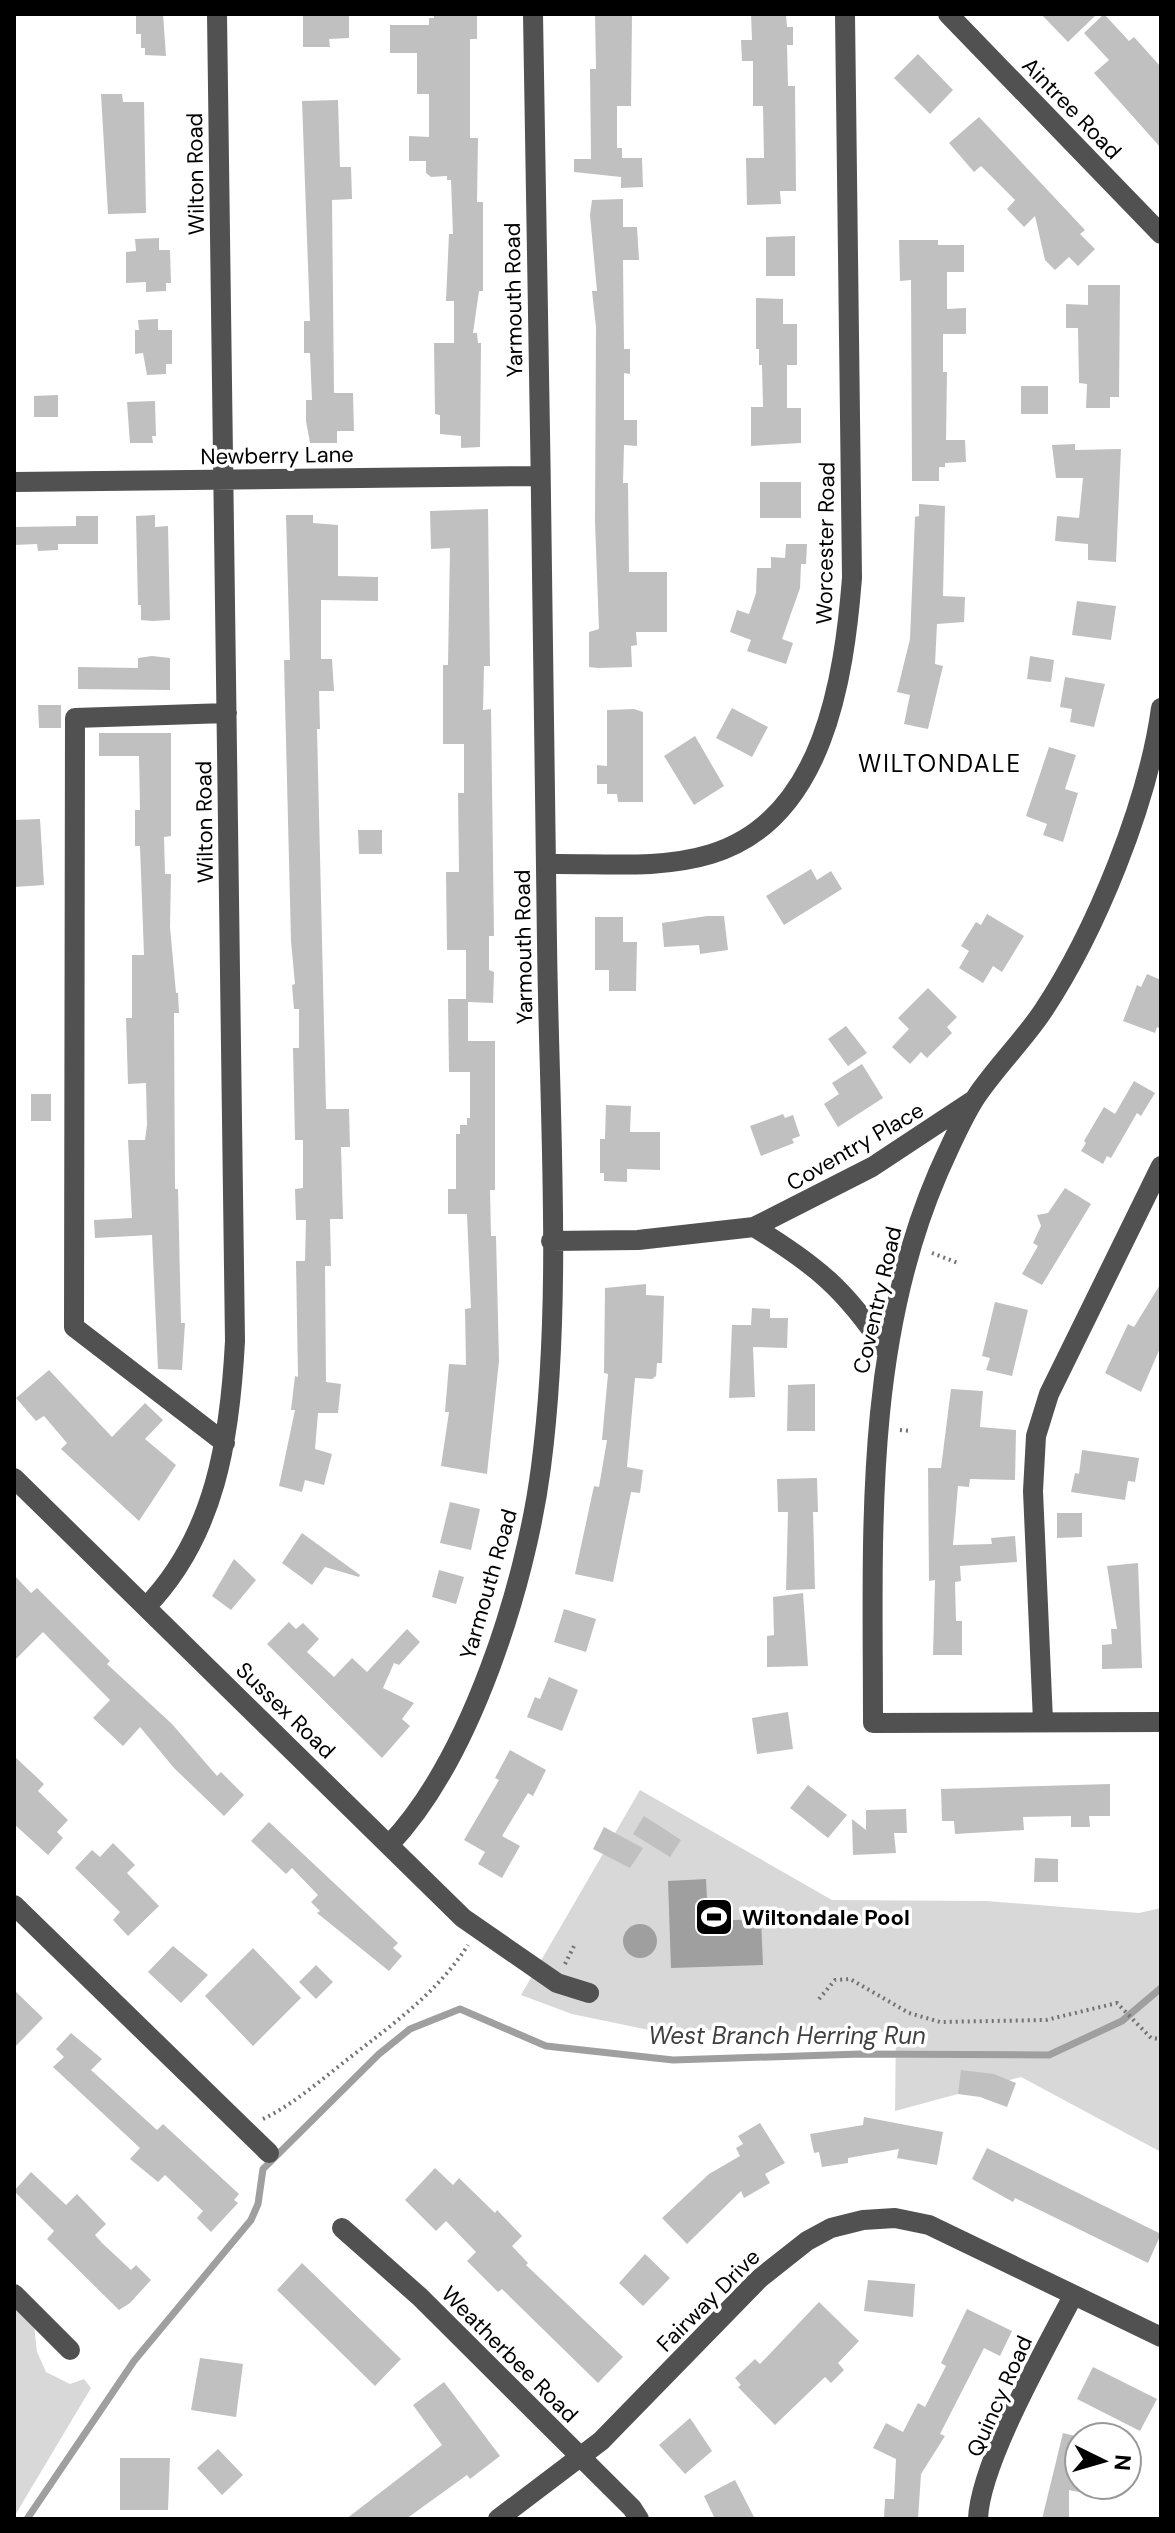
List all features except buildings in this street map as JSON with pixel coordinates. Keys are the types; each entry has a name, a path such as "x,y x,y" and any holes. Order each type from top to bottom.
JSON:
{"street":[{"name":"Wilton Road","path":"146,1607 164,1589 196,1535 212,1496 231,1414 235,1341 217,14"},
{"name":"Yarmouth Road","path":"389,1845 408,1825 450,1753 482,1689 507,1619 529,1538 541,1469 550,1377 547,864 533,14"},
{"name":"Worcester Road","path":"547,864 686,860 736,843 759,829 795,789 815,754 827,722 842,665 852,578 845,14"},
{"name":"Aintree Road","path":"948,14 1161,234"},
{"name":"Newberry Lane","path":"14,482 540,476"},
{"name":"Coventry Road","path":"1161,708 1148,777 1114,868 1075,955 1043,1011 975,1098 939,1172 914,1235 885,1349 873,1523 873,1723 1161,1722"},
{"path":"225,1443 74,1327 72,1105 75,718 227,713"},
{"name":"Coventry Place","path":"551,1241 638,1240 754,1227 812,1201 872,1167 975,1098"},
{"path":"1043,1721 1033,1491 1036,1436 1049,1394 1161,1166"},
{"path":"754,1227 807,1259 833,1282 856,1305 885,1349"},
{"name":"Sussex Road","path":"14,1478 478,1930 557,1983 589,1993"},
{"path":"14,1905 269,2153"},
{"name":"Fairway Drive","path":"498,2519 581,2458 685,2358 759,2279 807,2241 831,2228 863,2220 895,2218 929,2225 1161,2337"},
{"name":"Weatherbee Road","path":"342,2228 420,2297 639,2519"},
{"path":"14,2294 70,2350"},
{"name":"Quincy Road","path":"978,2519 997,2452 1033,2371 1073,2296"}],"path":[{"path":"248,2133 256,2123 300,2097 394,2025 450,1973 478,1930"},
{"path":"819,1999 835,1980 850,1979 909,2013 940,2022 1046,2020 1117,2003 1151,2038 1161,2039"}],"shaded area":[{"path":"640,1790 832,1900 986,1901 1139,1913 1161,1908 1161,2152 1021,2077 895,2111 896,2032 649,2030 572,2014 521,1995"},
{"name":"Wiltondale Pool","path":"706,1879 708,1921 761,1919 763,1965 671,1968 668,1881"},
{"path":"640,1924 652,1929 657,1941 652,1953 640,1958 628,1953 623,1941 628,1929"},
{"path":"14,2307 34,2325 37,2352 46,2372 70,2384 84,2379 91,2388 14,2517"}],"waterway":[{"name":"West Branch Herring Run","path":"27,2519 134,2361 251,2220 258,2204 263,2169 379,2054 410,2029 460,2009 546,2046 673,2060 861,2054 1049,2055 1122,2021 1161,1988"}],"place":[{"name":"Wiltondale Pool","path":"714,1917"}],"district":[{"name":"WILTONDALE","path":"940,764"}]}
